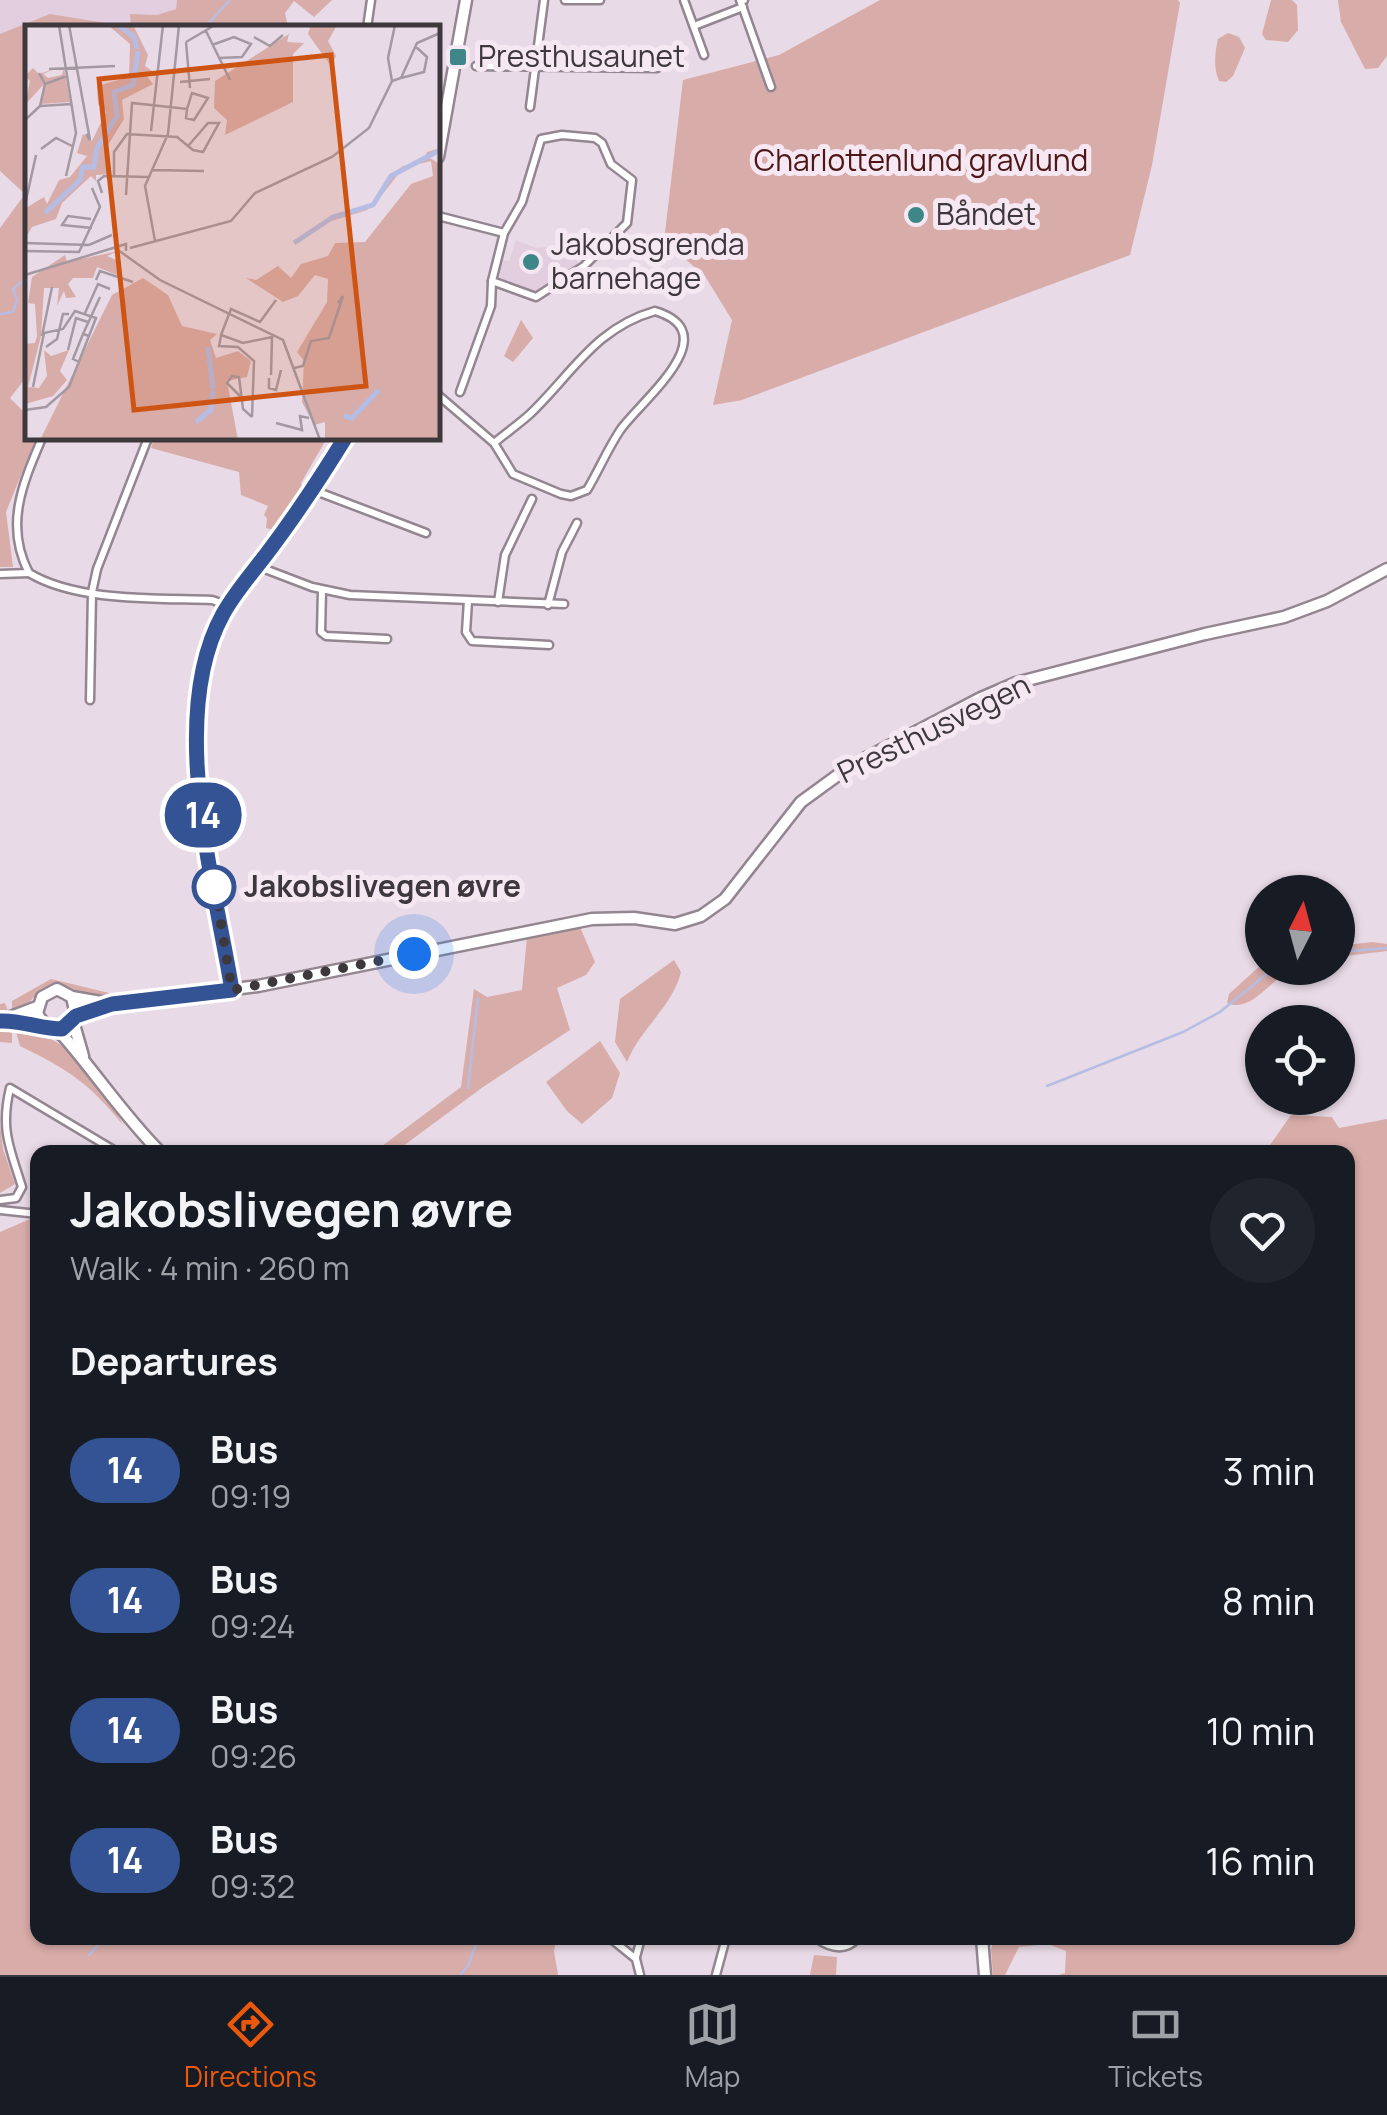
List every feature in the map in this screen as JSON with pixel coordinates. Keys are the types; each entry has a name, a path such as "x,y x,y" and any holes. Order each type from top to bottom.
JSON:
{"street":[{"path":"368,25 372,0"},
{"path":"440,146 466,0"},
{"path":"530,107 544,0"},
{"path":"565,0 600,0"},
{"path":"684,0 704,55"},
{"path":"694,26 744,4 771,87"},
{"path":"476,66 657,68"},
{"path":"460,392 491,306 492,282 504,233 522,202 532,159 544,136 595,138 602,143 611,164 632,180 627,223 584,266 536,297 492,282"},
{"path":"440,217 504,233"},
{"path":"440,397 494,443 512,474 571,496 587,490 622,426 672,368 685,339 684,331 675,319 655,311 616,328 576,361 532,412 494,443"},
{"path":"29,573 18,546 16,514 23,482 41,440"},
{"path":"90,700 92,592 100,557 147,440"},
{"path":"232,990 199,787 197,709 204,659 228,605 313,490 343,440"},
{"path":"313,490 426,533"},
{"path":"498,602 505,555 532,500"},
{"path":"548,605 562,552 577,523"},
{"path":"257,566 322,590 368,598 564,604"},
{"name":"Presthusvegen","path":"74,1018 112,1004 232,990 592,920 634,918 675,924 689,921 725,899 802,802 816,790 849,767 981,698 1031,678 1284,618 1387,570"},
{"path":"0,574 29,573 92,592 212,600 228,605"},
{"path":"322,590 322,632 326,636 387,640"},
{"path":"468,601 466,632 472,641 549,645"},
{"path":"43,1024 37,1007 42,996 51,990 63,990 72,996 83,1056"},
{"name":"Presthusvegen","path":"72,996 112,1004"},
{"path":"4,1020 37,1007"},
{"path":"56,1030 74,1018"},
{"path":"4,1020 43,1024 56,1030 83,1056 120,1108 154,1145"},
{"path":"0,1200 16,1198 22,1187 5,1138 4,1114 10,1088 105,1145"},
{"path":"0,1210 30,1213"},
{"path":"619,1945 636,1959"},
{"path":"639,1945 636,1959 640,1975"},
{"path":"716,1975 724,1945"},
{"path":"983,1945 985,1975"}],"shaded area":[{"path":"0,0 177,0 176,9 157,15 130,14 132,25 50,14 0,34"},
{"path":"516,240 536,248 562,245 579,263 541,290 530,291 499,277 503,260 509,261"}],"green space":[{"path":"177,0 332,0 314,17 294,1 285,13 288,25 131,25 130,14 157,15 176,9"},
{"name":"Charlottenlund gravlund","path":"880,0 1178,0 1152,165 1130,255 742,400 713,405 732,320 705,276 664,241 683,80 779,55"},
{"path":"1271,0 1292,0 1297,5 1298,30 1288,42 1266,40 1262,34"},
{"path":"1338,0 1387,0 1387,56 1378,68 1365,69 1341,22"},
{"path":"50,14 119,25 25,25 25,194 0,171 0,34"},
{"path":"1228,33 1239,37 1245,48 1233,76 1226,82 1219,81 1215,60 1218,39"},
{"path":"25,194 25,379 10,398 25,413 25,440 35,440 6,512 13,567 0,567 0,228"},
{"path":"521,320 533,338 513,362 504,356"},
{"path":"153,440 326,440 301,483 304,492 276,531 266,528 264,515 268,506 241,495 239,472 151,448"},
{"path":"580,927 595,962 586,975 557,988 570,1030 404,1145 383,1145 461,1087 474,989 487,997 522,990 527,937"},
{"path":"1355,944 1387,944 1387,951 1355,955"},
{"path":"674,960 681,972 677,984 627,1062 615,1042 620,999"},
{"path":"51,979 109,993 149,993 106,998 53,984 41,989 26,1006 0,1015 0,1004 5,1003 8,1011 12,1010 12,1001"},
{"path":"1245,979 1245,985 1271,985 1245,1004 1227,1003 1229,994"},
{"path":"0,1026 23,1029 43,1035 76,1057 124,1126 77,1079 20,1046 15,1028 12,1043 0,1042"},
{"path":"600,1041 620,1073 612,1098 582,1124 546,1082"},
{"path":"1291,1115 1332,1117 1339,1128 1387,1119 1387,1975 1059,1975 1065,1973 1066,1951 1051,1945 1355,1945 1355,1145 1270,1145"},
{"path":"0,1125 3,1149 15,1184 0,1193"},
{"path":"30,1219 30,1945 555,1945 558,1975 0,1975 0,1232"},
{"path":"992,1945 1038,1945 1019,1947 1005,1975 993,1975"},
{"path":"814,1955 837,1957 836,1975 810,1975"}],"waterway":[{"path":"207,25 230,0"},
{"path":"0,314 13,312 17,300 13,289 25,279"},
{"path":"1355,951 1387,948"},
{"path":"1047,1086 1183,1032 1220,1012 1253,985"},
{"path":"468,1088 478,999"},
{"path":"89,1955 98,1945"},
{"path":"460,1975 476,1945"}],"bus line":[{"name":"14","path":"0,1021 43,1024 56,1030 68,1026 76,1016 112,1004 232,990 199,787 197,709 204,659 228,605 313,490 344,440"}],"place":[{"name":"Presthusaunet","path":"458,57"},
{"name":"Båndet","path":"916,215"},
{"name":"Jakobsgrenda barnehage","path":"531,262"},
{"name":"Jakobslivegen øvre","path":"214,887"}],"route":[{"path":"214,887 212,870 232,990 414,954"}]}
